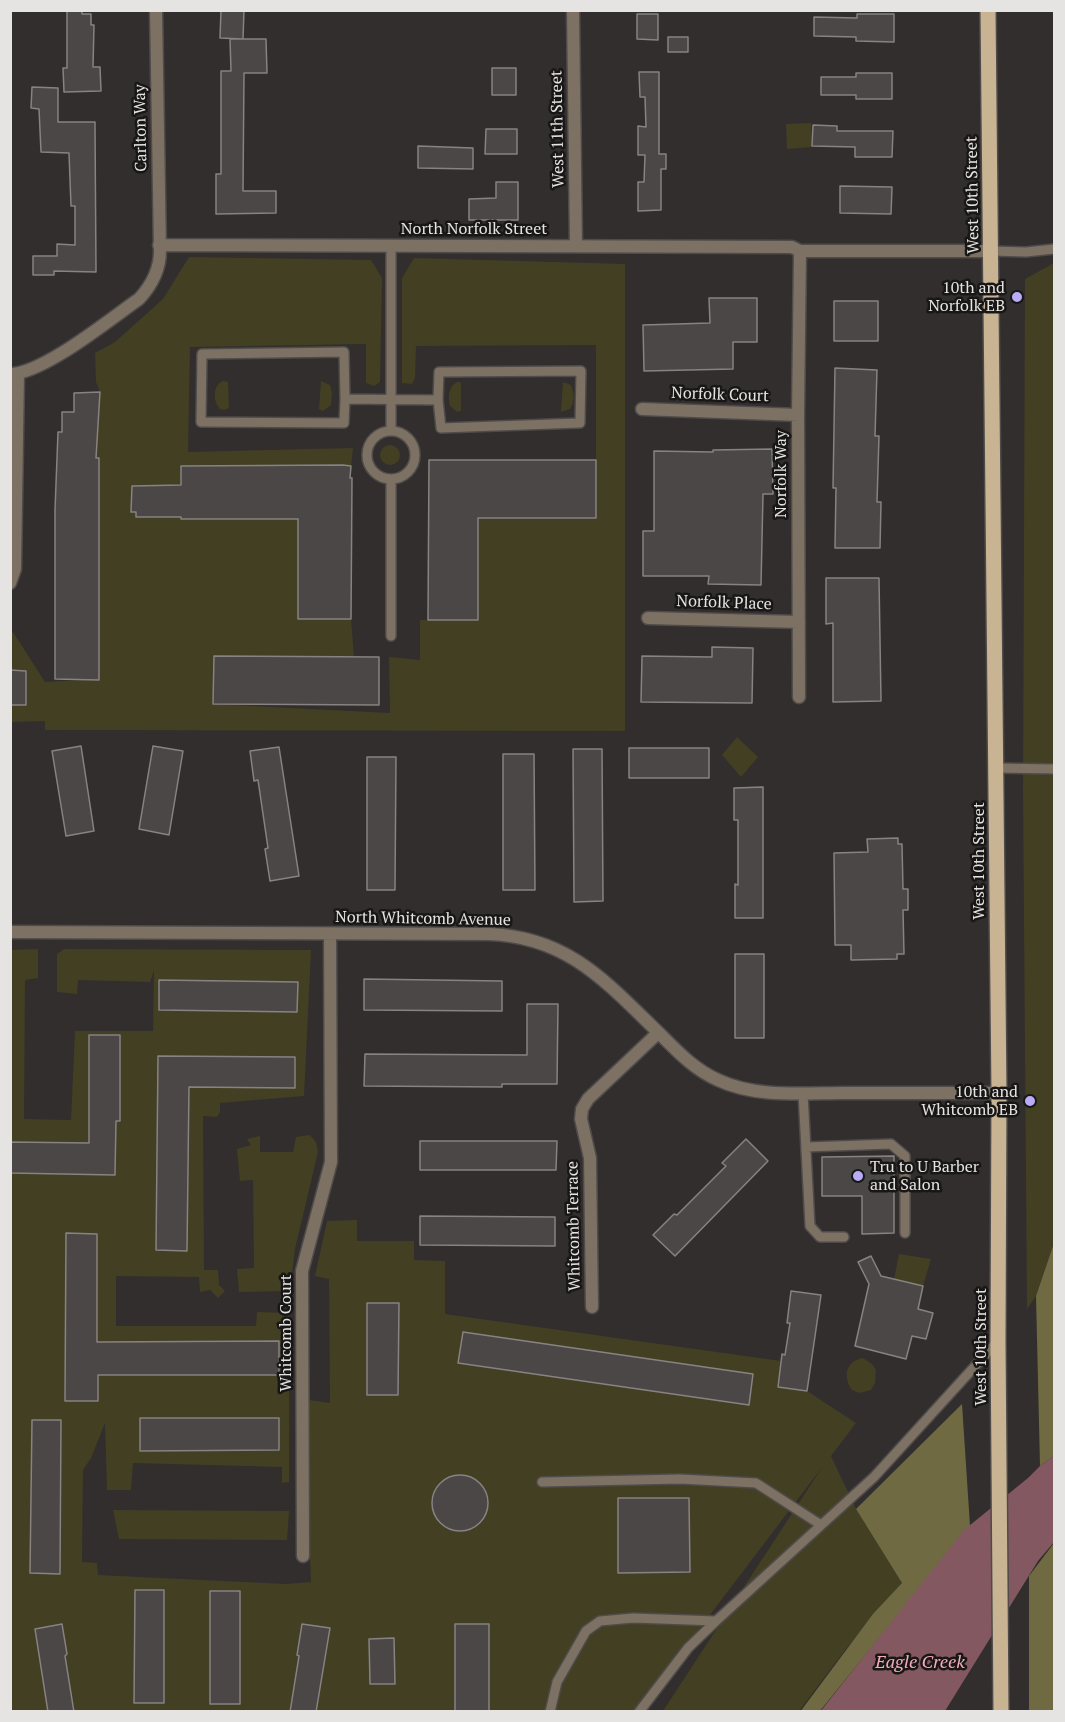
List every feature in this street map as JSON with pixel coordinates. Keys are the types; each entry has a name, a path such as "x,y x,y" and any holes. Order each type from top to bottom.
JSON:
{"main road":[{"name":"West 10th Street","path":"988,10 999,1093 998,1341 1001,1712"}],"street":[{"name":"Carlton Way","path":"156,10 159,245"},
{"name":"West 11th Street","path":"573,10 576,246"},
{"name":"North Norfolk Street","path":"159,245 792,247 800,251 992,251"},
{"path":"10,583 15,569 14,374 34,369 57,356 139,299 147,291 156,274 160,257 159,245"},
{"name":"Norfolk Way","path":"799,698 800,251"},
{"name":"Norfolk Court","path":"642,409 798,415"},
{"name":"Norfolk Place","path":"648,618 799,622"},
{"name":"North Whitcomb Avenue","path":"10,932 489,934 530,940 562,951 583,964 603,980 688,1061 718,1081 751,1090 803,1093 999,1093"},
{"name":"Whitcomb Court","path":"303,1556 302,1270 331,1162 330,934"},
{"name":"Whitcomb Terrace","path":"592,1307 590,1158 580,1119 582,1109 588,1099 658,1032"}],"lane":[{"path":"391,245 391,430"},
{"path":"992,251 1026,252 1054,249"},
{"path":"344,352 345,399 344,423 201,422 202,354 344,352"},
{"path":"581,371 580,423 441,428 438,400 440,372 581,371"},
{"path":"345,399 438,400"},
{"path":"391,430 406,436 411,442 415,457 409,471 403,476 391,479 374,473 367,460 366,451 375,437 391,430"},
{"path":"391,479 391,636"},
{"path":"996,768 1054,769"},
{"path":"803,1093 810,1227 820,1237 844,1237"},
{"path":"806,1147 891,1144 905,1156 905,1233"},
{"path":"639,1712 688,1647 874,1477 998,1341"},
{"path":"542,1482 680,1479 756,1483 821,1525"},
{"path":"550,1712 557,1682 586,1631 600,1621 633,1618 716,1621"}],"shaded area":[{"path":"11,59 12,59 11,254"},
{"path":"811,123 812,147 787,149 786,124"},
{"path":"189,257 371,260 382,278 380,382 374,386 366,383 366,344 190,347 188,452 353,448 351,466 181,466 181,519 298,519 298,619 351,619 354,657 214,656 213,704 390,713 389,657 420,660 420,620 478,619 478,518 596,517 596,345 416,346 415,378 412,384 402,383 402,278 414,258 625,264 625,731 45,730 45,721 11,722 11,705 26,704 26,671 11,670 11,634 13,632 45,682 99,679 96,454 100,392 96,382 95,353 115,342 163,299"},
{"path":"1054,263 1054,1243 1036,1296 1027,1309 1023,791 1025,279"},
{"path":"223,381 228,382 229,408 224,410 220,409 215,398 215,390"},
{"path":"321,381 330,385 332,393 331,405 323,411 319,409"},
{"path":"457,382 461,384 461,411 457,412 450,406 449,396 450,389"},
{"path":"563,382 571,385 573,401 570,409 561,412"},
{"path":"390,445 397,448 400,455 397,462 390,465 383,462 380,455 383,448"},
{"path":"737,737 758,757 741,777 722,755"},
{"path":"38,949 38,978 25,980 24,1119 71,1120 75,1031 153,1031 154,970 150,982 78,980 77,994 57,992 57,954 64,949 311,950 304,1096 220,1103 220,1112 217,1117 203,1116 204,1270 218,1270 219,1285 225,1291 218,1298 210,1290 200,1292 199,1277 116,1276 116,1326 256,1326 257,1312 289,1313 289,1482 282,1483 282,1467 133,1463 131,1490 107,1490 105,1423 91,1458 83,1470 82,1562 97,1563 98,1575 286,1584 311,1582 307,1479 309,1400 330,1403 329,1279 315,1276 327,1221 357,1220 357,1241 414,1241 414,1260 445,1261 445,1314 781,1361 778,1387 807,1391 856,1423 831,1456 856,1509 902,1583 846,1649 799,1711 663,1711 823,1466 637,1711 11,1711 10,1173 115,1175 11,1142 11,950","holes":["66,1234 97,1234 98,1401 65,1401","32,1421 61,1421 60,1574 30,1573"]},
{"path":"310,1135 316,1142 318,1152 295,1249 290,1291 239,1292 237,1269 254,1268 253,1180 240,1181 237,1149 251,1145 247,1139 260,1136 260,1152 293,1152 296,1137"},
{"path":"1054,1243 1054,1456 1040,1466 1036,1296"},
{"path":"899,1254 931,1259 923,1286 894,1279"},
{"path":"863,1358 876,1370 875,1383 871,1390 859,1393 852,1390 849,1385 847,1370 852,1362"},
{"path":"962,1404 970,1526 820,1711 800,1712 873,1614 902,1583 856,1509"},
{"path":"113,1510 289,1511 287,1540 119,1539"},
{"path":"1054,1543 1054,1711 1029,1711 1029,1576"}],"water":[{"name":"Eagle Creek","path":"1054,1456 1054,1542 1038,1561 945,1711 820,1712 964,1530"}],"building":[{"path":"67,10 82,10 82,14 91,14 91,25 94,25 93,67 100,67 101,91 64,92 63,68 67,68"},
{"path":"221,10 244,10 243,39 220,38"},
{"path":"637,14 658,14 658,40 637,39"},
{"path":"857,14 894,14 894,42 856,41 856,37 814,36 814,17 857,18"},
{"path":"668,37 688,37 688,52 668,52"},
{"path":"230,39 266,39 267,73 244,73 243,191 276,191 276,213 216,214 216,174 221,174 221,71 231,71"},
{"path":"492,68 516,68 516,95 492,95"},
{"path":"639,72 659,72 659,154 666,154 666,169 661,169 661,210 638,211 638,182 644,182 645,155 638,155 638,126 646,127 645,97 640,97"},
{"path":"856,73 892,73 892,99 856,99 856,95 821,95 821,77 856,77"},
{"path":"32,87 58,88 58,122 95,122 96,272 54,271 54,275 33,275 33,256 57,256 57,244 75,245 75,206 71,206 69,153 41,152 39,109 31,108"},
{"path":"813,125 837,126 837,131 893,131 892,157 855,157 855,147 812,146"},
{"path":"486,129 517,129 517,154 485,154"},
{"path":"418,146 473,148 473,169 418,168"},
{"path":"496,182 518,182 518,220 469,220 469,199 496,198"},
{"path":"840,186 892,187 891,214 840,213"},
{"path":"709,298 757,298 757,342 733,342 733,369 644,371 643,325 710,323"},
{"path":"834,301 878,301 878,341 834,341"},
{"path":"835,368 877,370 875,436 879,436 877,502 881,502 880,548 835,548 836,488 833,488"},
{"path":"100,392 96,458 99,458 99,680 55,679 55,510 58,432 62,432 62,412 74,412 74,393"},
{"path":"772,449 773,494 763,494 761,585 708,584 709,576 643,576 643,531 654,531 654,451 713,452 713,450"},
{"path":"429,460 596,460 596,518 478,518 478,620 428,620"},
{"path":"181,466 351,466 350,478 352,478 351,619 298,619 298,519 181,519 181,517 136,517 136,512 131,512 132,486 181,485"},
{"path":"826,578 879,578 881,701 833,702 833,623 826,624"},
{"path":"712,647 753,648 752,703 641,702 642,656 712,657"},
{"path":"214,656 379,657 379,705 213,704"},
{"path":"10,670 26,671 26,705 10,705"},
{"path":"81,746 94,831 66,836 52,751"},
{"path":"153,746 183,751 169,835 139,829"},
{"path":"279,747 299,876 270,881 265,849 268,848 258,780 254,781 250,751"},
{"path":"629,748 709,748 709,778 629,778"},
{"path":"573,749 602,749 603,901 574,902"},
{"path":"503,754 534,754 535,890 503,890"},
{"path":"367,757 396,757 395,890 367,890"},
{"path":"763,787 763,918 735,918 735,884 738,885 738,820 734,820 734,788"},
{"path":"898,838 898,844 902,844 903,889 908,889 908,910 903,910 904,954 897,954 897,959 851,960 851,945 835,945 834,853 868,852 867,839"},
{"path":"735,954 764,954 764,1038 735,1038"},
{"path":"364,979 502,981 502,1011 364,1010"},
{"path":"159,980 298,982 297,1012 159,1010"},
{"path":"527,1004 558,1004 557,1084 502,1084 502,1087 364,1086 365,1054 527,1055"},
{"path":"89,1035 120,1035 120,1121 116,1121 115,1175 10,1173 10,1142 89,1143"},
{"path":"158,1056 295,1057 295,1088 189,1087 187,1251 156,1250"},
{"path":"746,1139 768,1161 675,1256 653,1235 674,1214 677,1215 726,1166 722,1163"},
{"path":"420,1141 557,1141 556,1170 420,1170"},
{"name":"Tru to U Barber and Salon","path":"894,1156 894,1233 862,1234 862,1196 822,1196 822,1157"},
{"path":"420,1216 555,1217 555,1246 420,1245"},
{"path":"66,1233 97,1234 97,1342 279,1341 279,1375 98,1375 98,1401 65,1401"},
{"path":"871,1256 881,1276 923,1286 918,1309 933,1313 926,1339 912,1336 906,1359 855,1346 869,1284 858,1262"},
{"path":"791,1291 821,1295 807,1391 778,1387 782,1354 785,1355 790,1323 787,1323"},
{"path":"367,1303 399,1303 398,1395 367,1395"},
{"path":"463,1332 753,1374 749,1405 458,1363"},
{"path":"140,1418 279,1418 279,1450 140,1451"},
{"path":"32,1420 61,1420 60,1574 30,1573"},
{"path":"460,1475 471,1477 480,1483 486,1492 488,1503 486,1514 480,1523 471,1529 460,1531 449,1529 440,1523 434,1514 432,1503 434,1492 440,1483 449,1477"},
{"path":"618,1498 689,1498 690,1572 618,1573"},
{"path":"135,1590 164,1590 164,1703 134,1703"},
{"path":"210,1591 240,1591 240,1704 210,1704"},
{"path":"62,1624 74,1712 48,1712 35,1629"},
{"path":"302,1624 330,1628 316,1712 290,1712"},
{"path":"455,1624 489,1624 489,1712 455,1712"},
{"path":"394,1638 395,1684 370,1684 369,1639"}],"place":[{"name":"10th and Norfolk EB","path":"1017,297"},
{"name":"10th and Whitcomb EB","path":"1030,1101"},
{"name":"Tru to U Barber and Salon","path":"858,1176"}]}
